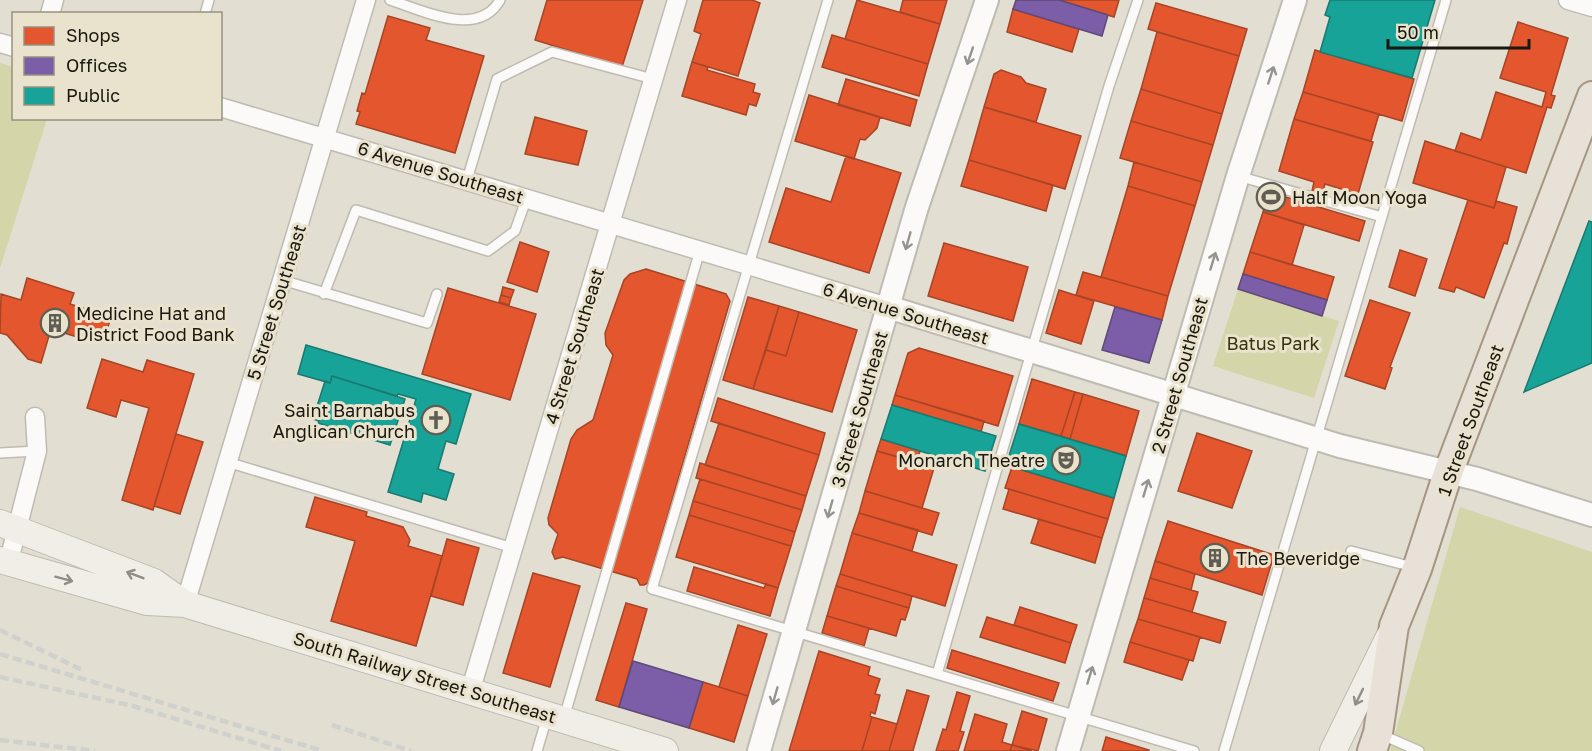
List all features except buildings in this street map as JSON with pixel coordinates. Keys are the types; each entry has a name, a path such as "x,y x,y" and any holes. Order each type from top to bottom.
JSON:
{"main road":[{"name":"1 Street Southeast","path":"1375,742 1394,626 1417,568 1448,474 1592,96"},
{"name":"South Railway Street Southeast","path":"9,527 154,582 185,604"},
{"name":"South Railway Street Southeast","path":"4,562 147,602 185,604 665,751"},
{"path":"1333,751 1394,626"}],"street":[{"name":"5 Street Southeast","path":"185,604 366,0"},
{"name":"4 Street Southeast","path":"470,692 677,0"},
{"name":"3 Street Southeast","path":"759,751 918,207 987,0"},
{"name":"2 Street Southeast","path":"1068,751 1238,176 1295,0"},
{"path":"1568,0 1592,7"},
{"name":"6 Avenue Southeast","path":"222,108 527,197 1316,439 1448,474 1477,479 1592,515"},
{"name":"South Railway Street Southeast","path":"4,562 9,527 37,451 35,417"}],"lane":[{"path":"390,0 451,19 470,21 485,16 501,0"},
{"path":"828,0 766,200 750,265 652,589 1194,751"},
{"path":"937,674 1109,86 1138,0"},
{"path":"1224,751 1446,0"},
{"path":"467,180 497,79 552,52 653,79"},
{"path":"1238,176 1382,217"},
{"path":"324,294 356,210 488,251 516,231 527,197"},
{"path":"537,751 556,717 700,250"},
{"path":"282,280 427,323 437,294"},
{"path":"0,453 37,451"},
{"path":"227,462 513,549"},
{"path":"1352,551 1417,568"},
{"path":"1375,742 1419,751"}],"green space":[{"path":"0,63 12,67 12,120 47,120 0,268"},
{"name":"Batus Park","path":"1238,289 1339,321 1314,398 1213,366"},
{"path":"1460,507 1592,552 1592,751 1390,751"}],"railway":[{"path":"0,630 84,671"},
{"path":"0,654 323,751"},
{"path":"0,677 133,706 281,751"},
{"path":"332,725 411,751"},
{"path":"0,740 95,751"}],"place":[{"name":"Half Moon Yoga","path":"1271,197"},
{"name":"Medicine Hat and District Food Bank","path":"55,323"},
{"name":"Saint Barnabus Anglican Church","path":"436,420"},
{"name":"Monarch Theatre","path":"1066,460"},
{"name":"The Beveridge","path":"1215,558"}]}
